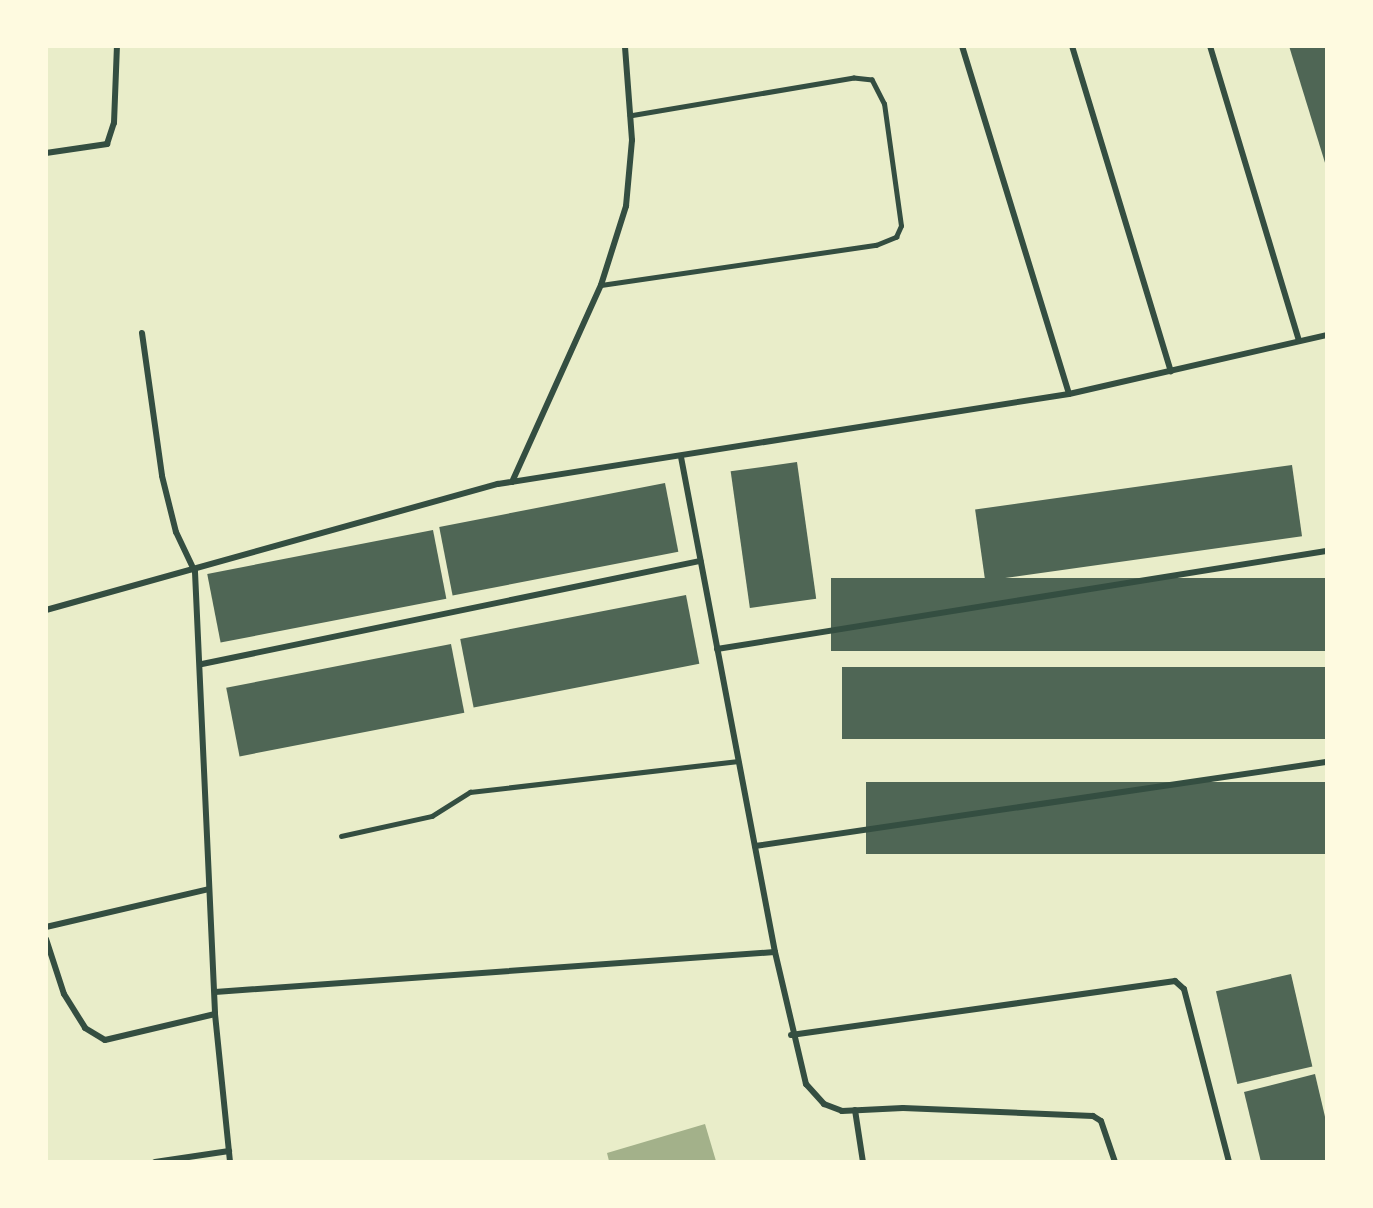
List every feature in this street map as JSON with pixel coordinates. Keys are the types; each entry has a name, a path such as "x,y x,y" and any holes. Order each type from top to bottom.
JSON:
{"street":[{"path":"46,153 107,144 114,123 117,46"},
{"path":"512,482 600,285 626,206 630,116 625,46"},
{"path":"962,46 1069,393"},
{"path":"1072,46 1171,370"},
{"path":"1210,46 1299,340"},
{"path":"142,333 162,476 176,532 195,572 202,664 216,1014 230,1161"},
{"path":"46,610 195,572 235,554 512,482 681,457 1069,393 1299,340 1326,336"},
{"path":"681,457 791,1035 806,1084 824,1104 855,1110 1093,1116 1101,1121 1115,1161"},
{"path":"717,649 1326,551"},
{"path":"202,664 700,561"},
{"path":"755,846 1326,762"},
{"path":"46,927 210,890"},
{"path":"46,939 64,994 85,1028 105,1040 216,1014"},
{"path":"215,992 775,952"},
{"path":"791,1035 1175,981 1184,989 1229,1161"},
{"path":"855,1110 863,1161"},
{"path":"154,1161 229,1151"}],"lane":[{"path":"600,285 876,245 896,237 901,226 884,104 872,80 854,78 630,116"},
{"path":"341,837 432,816 461,794 738,761"}],"shaded area":[{"path":"705,1124 716,1161 609,1161 607,1153"}],"building":[{"path":"1289,46 1326,46 1326,166"},
{"path":"797,462 816,599 750,608 731,471"},
{"path":"1292,465 1302,536 985,581 975,510"},
{"path":"665,483 678,552 453,596 439,527"},
{"path":"433,530 446,599 221,643 207,574"},
{"path":"831,578 1326,578 1326,651 831,651"},
{"path":"686,595 699,664 474,708 460,639"},
{"path":"451,644 464,713 240,756 226,688"},
{"path":"842,667 1326,667 1326,739 842,739"},
{"path":"866,782 1326,782 1326,854 866,854"},
{"path":"1291,974 1312,1067 1237,1084 1216,991"},
{"path":"1315,1074 1326,1121 1326,1162 1261,1162 1244,1092"}]}
